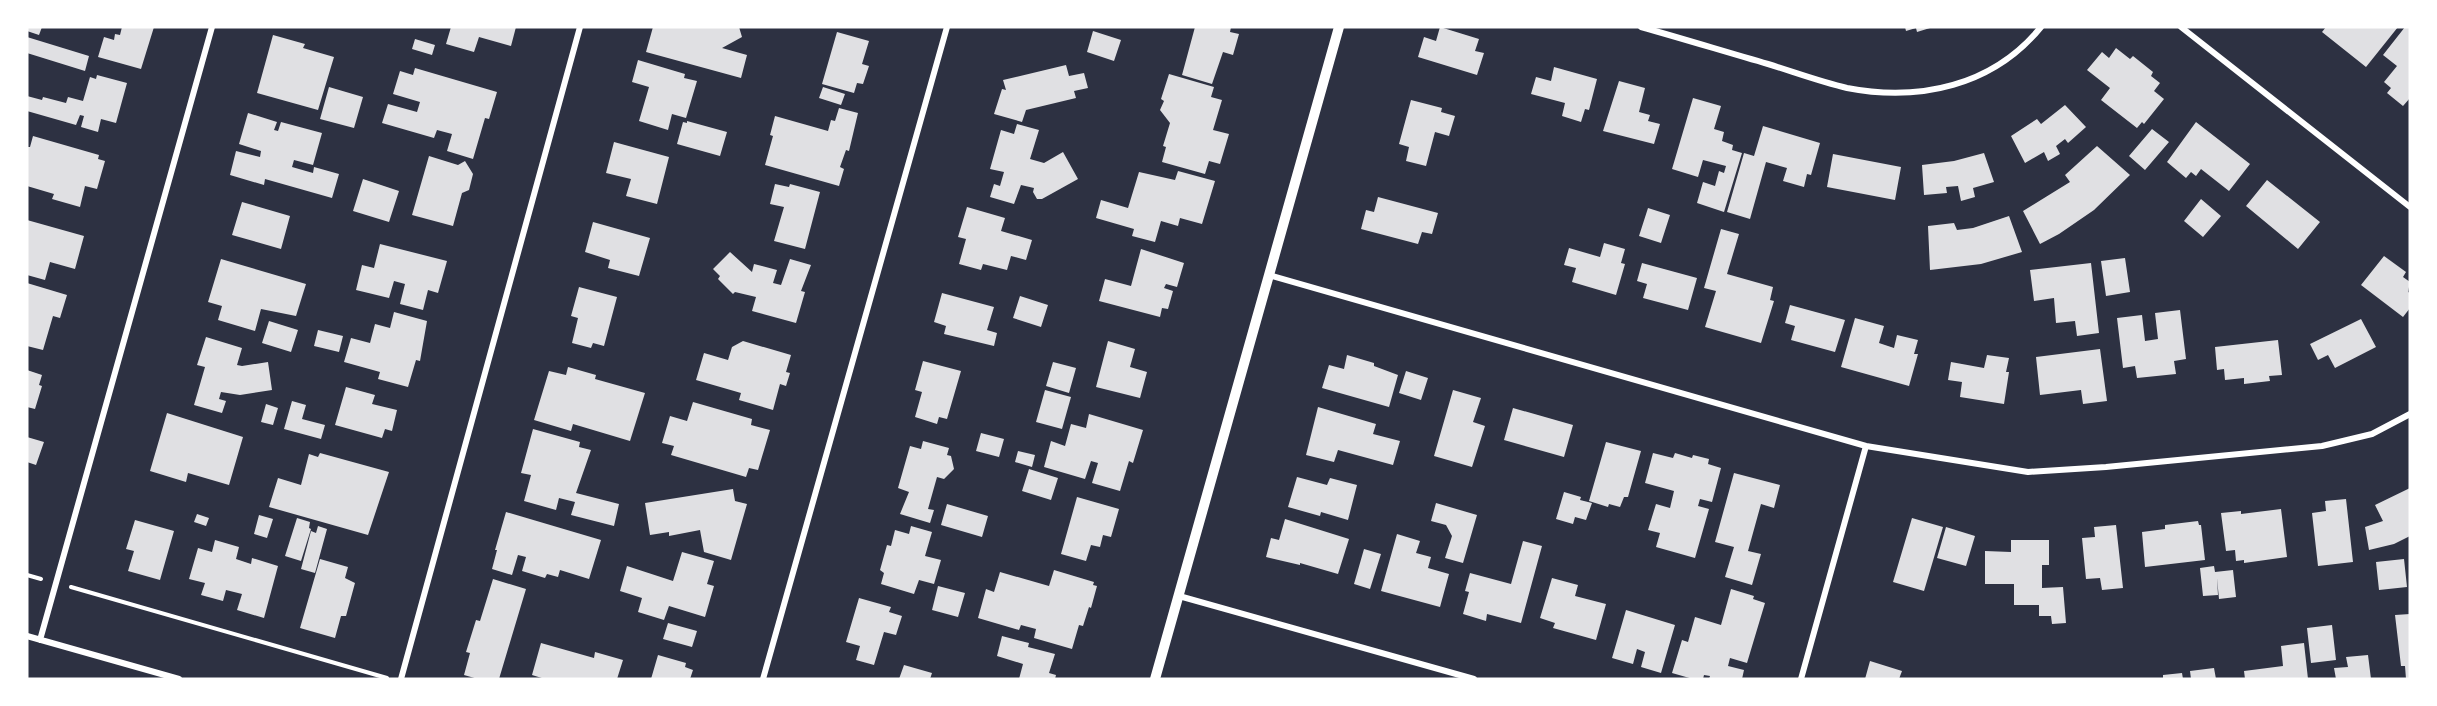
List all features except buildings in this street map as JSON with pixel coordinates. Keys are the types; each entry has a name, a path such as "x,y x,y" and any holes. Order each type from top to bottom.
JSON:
{"street":[{"path":"40,640 212,27"},
{"path":"401,679 580,27"},
{"path":"763,679 947,27"},
{"path":"1155,679 1339,27"},
{"path":"1641,27 1846,88 1900,94 1934,90 1971,80 2001,62 2034,36 2041,27"},
{"path":"2181,27 2410,207"},
{"path":"1269,275 1866,446 2028,472 2106,467 2322,446 2372,434 2410,414"},
{"path":"1801,679 1866,446"},
{"path":"1179,596 1474,679"},
{"path":"27,636 179,679"}],"path":[{"path":"27,575 390,679"}]}
